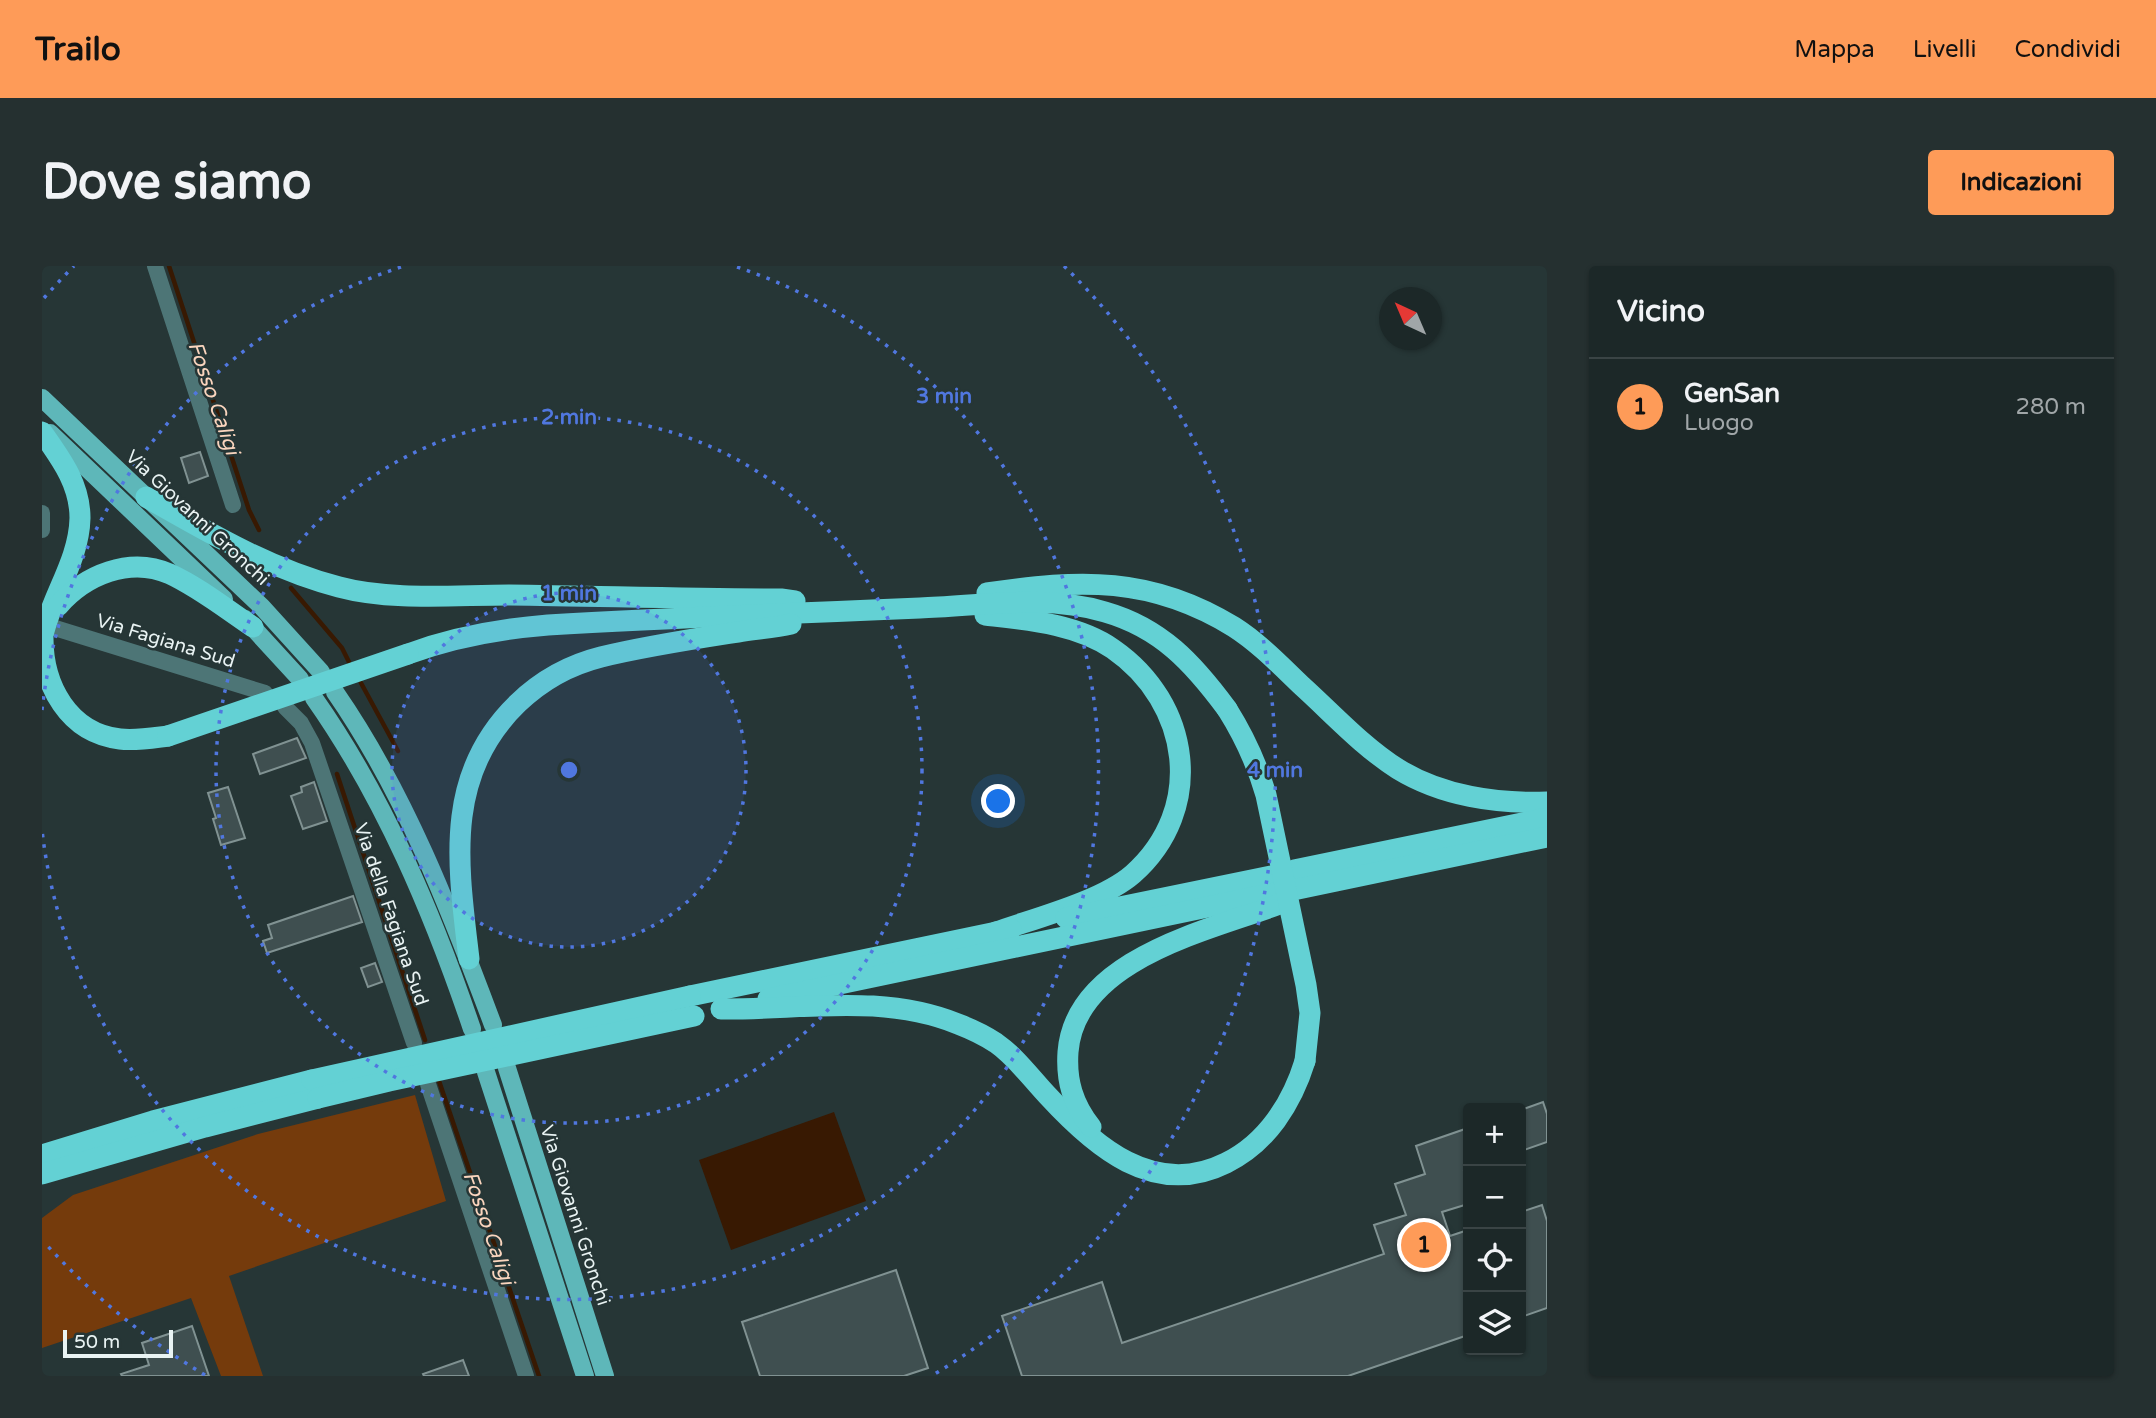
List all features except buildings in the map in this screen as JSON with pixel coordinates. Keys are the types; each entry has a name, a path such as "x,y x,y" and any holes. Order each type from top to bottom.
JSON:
{"highway":[{"path":"42,432 69,471 79,502 80,520 75,552 52,622"},
{"path":"146,497 278,567 320,582 363,592 781,599 849,610"},
{"path":"253,627 169,574 142,568 115,570 89,579 68,594 43,636 44,671 54,699 73,720 97,734 122,740 167,736 465,636 527,627 849,610 1049,603 1105,611 1143,626 1168,643 1208,684 1242,733 1266,795 1310,1013 1305,1061 1288,1104 1268,1131 1244,1153 1220,1166 1199,1173 1169,1174 1145,1171 1112,1153 1068,1117 996,1043 948,1020 906,1009 869,1005 721,1009 692,1006"},
{"path":"924,608 972,595 1075,583 1111,584 1163,595 1195,607 1249,638 1367,746 1400,770 1445,789 1480,798 1507,802 1547,802"},
{"path":"924,608 1025,620 1068,628 1089,637 1112,648 1144,676 1156,691 1174,726 1180,767 1178,804 1160,843 1147,861 1113,888 996,932"},
{"path":"469,959 460,873 463,802 477,758 504,718 522,700 557,674 600,658 782,626 849,610"},
{"path":"1547,818 1297,885 1341,880 1547,837"},
{"path":"1112,1153 1076,1105 1067,1072 1073,1031 1091,996 1122,969 1161,948 1219,925 1274,891"},
{"path":"42,1155 153,1121 315,1089 692,1006 996,932 1274,891"},
{"path":"721,1009 1274,891"},
{"path":"42,1174 192,1130 315,1089"}],"main road":[{"name":"Via Giovanni Gronchi","path":"42,398 262,607 321,672"},
{"path":"42,425 253,627 300,679"},
{"path":"335,692 384,769 425,855 494,1025"},
{"path":"314,698 358,766 404,857 429,911 472,1029"},
{"name":"Via Giovanni Gronchi","path":"507,1068 605,1376"},
{"path":"486,1072 585,1376"}],"street":[{"path":"155,266 233,505"},
{"path":"42,513 42,530"},
{"name":"Via Fagiana Sud","path":"52,622 265,693"},
{"name":"Via della Fagiana Sud","path":"285,707 310,737 414,1043"},
{"path":"428,1083 526,1376"}],"shaded area":[{"path":"415,1095 446,1201 229,1276 263,1376 221,1376 191,1298 42,1348 42,1218 73,1195 258,1134"},
{"path":"834,1112 866,1201 731,1250 699,1160"}],"waterway":[{"name":"Fosso Caligi","path":"169,266 249,510 259,530"},
{"name":"Fosso Caligi","path":"291,588 342,648 349,662"},
{"name":"Fosso Caligi","path":"361,683 398,751"},
{"name":"Fosso Caligi","path":"337,774 425,1040"},
{"name":"Fosso Caligi","path":"439,1081 539,1376"}],"place":[{"name":"GenSan","path":"1424,1245"}]}
